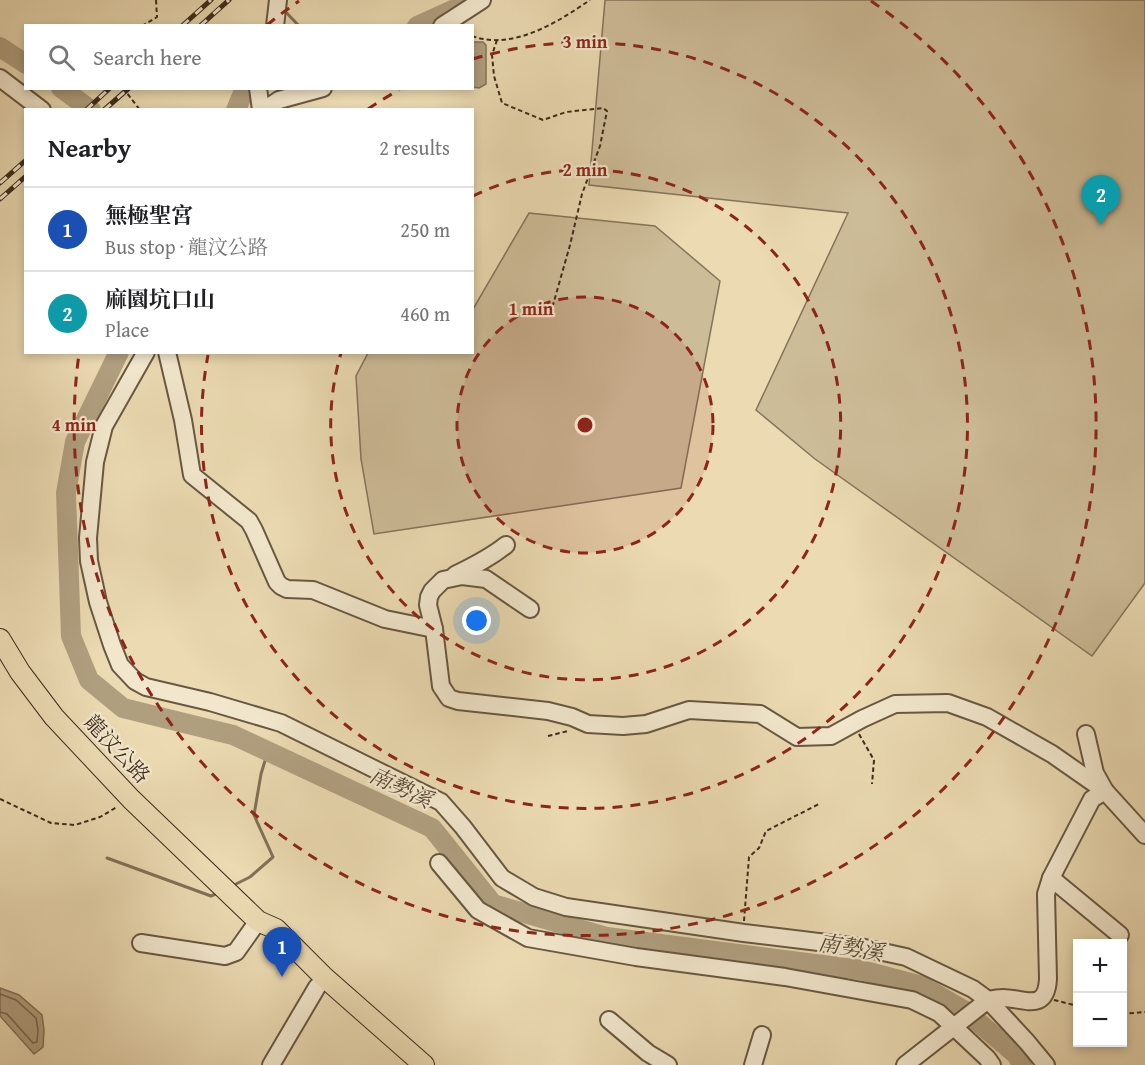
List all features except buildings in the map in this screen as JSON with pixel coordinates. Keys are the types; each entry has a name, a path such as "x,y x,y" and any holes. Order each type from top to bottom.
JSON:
{"main road":[{"name":"龍汶公路","path":"0,639 20,672 54,717 130,799 258,921"},
{"path":"258,921 266,937 424,1065"},
{"path":"320,982 404,1065"}],"street":[{"path":"275,24 278,0"},
{"path":"445,24 482,0"},
{"path":"0,78 39,108"},
{"path":"258,90 263,108"},
{"path":"266,108 279,100 316,90"},
{"path":"145,354 104,426 95,462 88,538 89,561 112,645 120,665 135,681 146,687 210,702 281,723 441,802 502,878 534,897 566,907 860,947 906,957 973,990 1028,1042 1047,1065"},
{"path":"167,354 183,420 192,475 249,521 277,582 287,589 313,590 385,619 434,629"},
{"path":"506,545 481,562 443,580 429,597 428,605 434,629 441,686 449,698 458,701 548,711 588,724 623,726 646,724 689,710 760,714 797,737 831,736 895,704 948,703 987,717 1052,754 1105,791 1145,835"},
{"path":"443,580 462,576 486,579 530,609"},
{"path":"1086,734 1095,773 1105,791"},
{"path":"904,1065 985,1002 1004,998 1035,1002 1042,998 1048,979 1046,894 1051,878 1092,800 1105,791"},
{"path":"439,863 478,910 528,938 636,957 785,977 912,1000 939,1013 956,1026 992,1065"},
{"path":"1051,878 1120,935"},
{"path":"141,943 225,956 236,952 258,921"},
{"path":"271,1065 320,982"},
{"path":"609,1020 648,1053 668,1065"},
{"path":"753,1065 762,1035"}],"path":[{"path":"145,24 157,16 156,0"},
{"path":"474,37 497,40 528,34 565,18 590,0"},
{"path":"497,40 492,54 494,76 502,103 543,120 566,112 603,108 607,111 600,146 582,194 553,305"},
{"path":"125,90 138,108"},
{"path":"853,724 874,760 872,784"},
{"path":"0,799 51,823 75,825 100,817 130,799"},
{"path":"744,933 749,857 759,848 766,831 819,804"},
{"path":"1042,998 1073,1005"},
{"path":"1127,1014 1145,1012"}],"shaded area":[{"path":"605,0 1145,0 1145,583 1092,656 815,459 756,410 848,213 589,185"},
{"path":"529,213 655,226 720,281 681,488 374,534 361,459 356,376 367,354 474,354 474,307"}],"water":[{"path":"474,42 483,42 486,45 486,84 479,88 474,87"},
{"path":"0,988 19,995 42,1015 43,1047 34,1054 0,1016"}],"waterway":[{"path":"421,24 473,0"},
{"path":"283,9 297,24"},
{"name":"南勢溪","path":"0,47 24,63"},
{"name":"南勢溪","path":"64,90 88,108"},
{"path":"237,108 243,93 251,90"},
{"name":"南勢溪","path":"118,354 75,442 66,493 71,636 89,680 123,708 233,735 432,828 493,904 607,937 861,970 922,986 965,1011 1017,1055 1022,1065"},
{"path":"232,886 250,877 273,857 254,815 261,774 268,751"},
{"path":"107,858 211,896 218,893"}],"railway":[{"path":"184,24 211,0"},
{"path":"202,24 229,0"},
{"path":"88,108 108,90"},
{"path":"106,108 127,90"},
{"path":"0,183 24,162"},
{"path":"0,199 24,178"}],"place":[{"name":"麻園坑口山","path":"1101,225"},
{"name":"無極聖宮","path":"282,977"}]}
